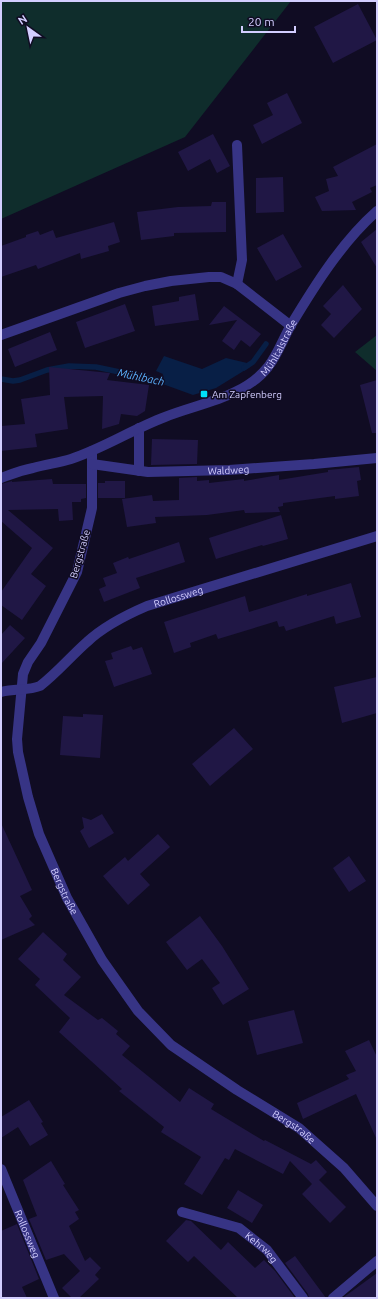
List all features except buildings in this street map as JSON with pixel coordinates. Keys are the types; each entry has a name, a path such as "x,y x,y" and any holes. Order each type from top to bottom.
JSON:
{"street":[{"path":"236,145 242,260 237,284"},
{"name":"Mühltalstraße","path":"1,478 32,468 71,459 92,451 139,428 167,416 213,401 250,383 268,367 291,326 335,259 363,225 377,212"},
{"path":"1,335 145,286 171,281 209,277 220,277 237,284 291,326"},
{"path":"139,428 139,471"},
{"path":"92,451 92,464"},
{"name":"Waldweg","path":"92,464 148,472 228,470 377,458"},
{"name":"Bergstraße","path":"92,464 92,508 77,572 41,643 28,662 23,674 18,752 28,798 39,834 67,898 102,960 138,1011 171,1045 237,1090 299,1128 344,1168 377,1206"},
{"name":"Rollossweg","path":"1,692 21,688 33,689 40,686 88,641 102,630 129,614 147,606 377,536"},
{"name":"Rollossweg","path":"1,1169 54,1298"},
{"name":"Kehrweg","path":"182,1212 239,1228 267,1250 303,1298"},
{"path":"333,1298 377,1261"}],"green space":[{"path":"1,1 291,1 185,137 1,219"},
{"path":"377,335 377,371 355,352"}],"water":[{"path":"164,356 202,369 226,358 247,363 250,367 216,388 193,395 160,383 163,374 156,371"}],"waterway":[{"name":"Mühlbach","path":"244,368 253,362 266,344"},
{"name":"Mühlbach","path":"1,379 13,381 20,380 47,370 69,366 96,367 167,382"}],"place":[{"name":"Am Zapfenberg","path":"204,394"}]}
